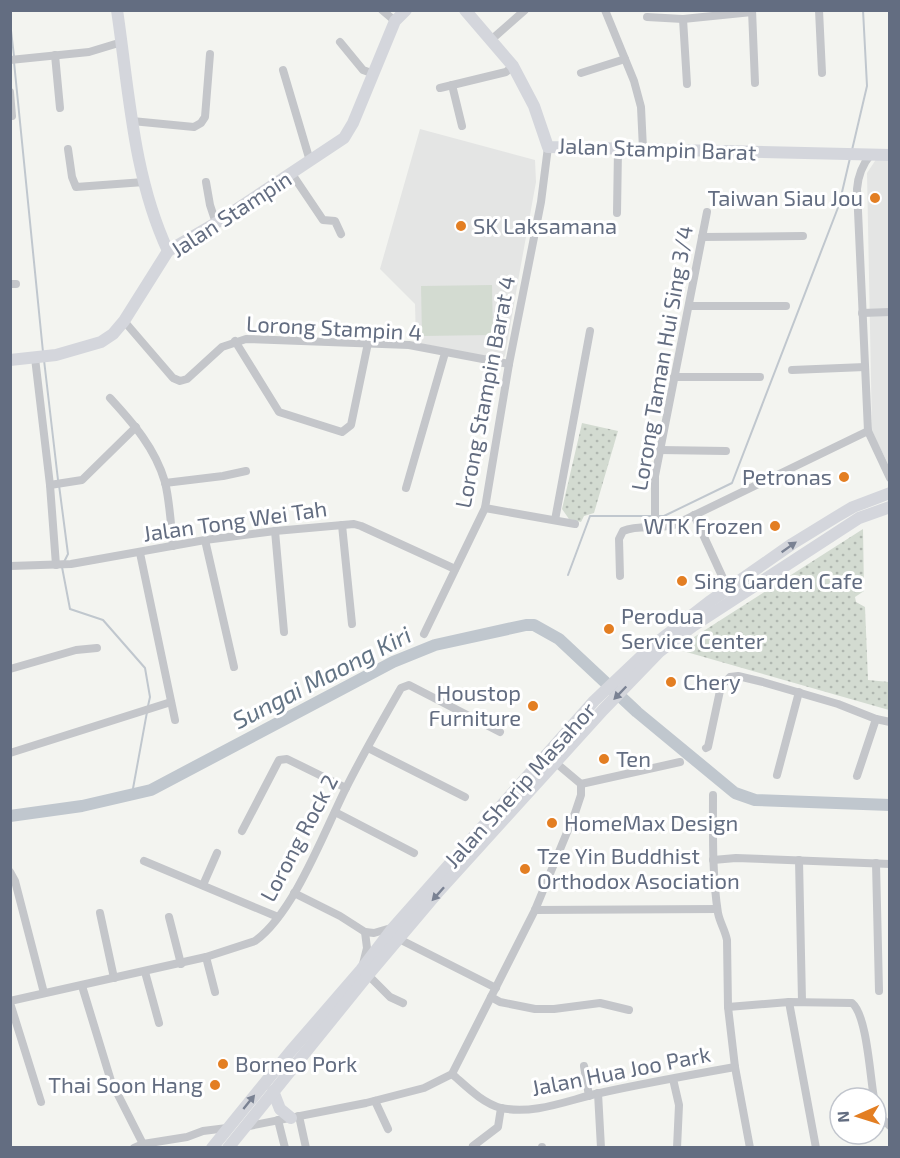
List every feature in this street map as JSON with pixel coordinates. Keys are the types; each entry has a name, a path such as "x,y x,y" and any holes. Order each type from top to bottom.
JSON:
{"main road":[{"path":"117,10 132,120 144,182 159,233 168,251"},
{"name":"Jalan Stampin","path":"10,360 57,355 100,342 113,334 124,321 168,251 216,223 338,144 349,132 395,21 406,10"},
{"name":"Jalan Stampin Barat","path":"465,10 513,66 534,106 548,147 890,155"},
{"name":"Jalan Sherip Masahor","path":"396,933 599,705 669,633 792,544 853,507 890,493"},
{"name":"Jalan Sherip Masahor","path":"630,673 693,626 859,518 890,507"},
{"name":"Jalan Sherip Masahor","path":"396,933 439,891 556,763 599,705"},
{"path":"228,1148 396,933"},
{"path":"212,1148 290,1052 365,973"},
{"path":"273,1091 280,1109 289,1118"}],"street":[{"path":"382,10 395,21"},
{"path":"491,40 525,10"},
{"path":"604,10 634,81 641,107 642,149"},
{"path":"819,10 822,73"},
{"path":"647,18 683,19 752,11 755,83"},
{"path":"683,19 687,84"},
{"path":"14,60 89,52 122,42"},
{"path":"340,42 363,70 374,74"},
{"path":"132,120 194,127 201,123 205,117 210,54"},
{"path":"55,56 60,108"},
{"path":"581,73 625,59"},
{"path":"440,88 506,72 513,66"},
{"path":"283,70 310,161"},
{"path":"452,85 462,126"},
{"path":"10,92 12,116"},
{"name":"Lorong Stampin Barat 4","path":"424,634 485,508 509,364 541,202 548,147"},
{"path":"68,149 72,177 76,187 144,182"},
{"path":"618,149 618,213"},
{"path":"871,154 858,176 857,189 868,431 890,478"},
{"path":"292,174 323,220 335,221 342,234"},
{"path":"206,182 216,223"},
{"name":"Lorong Taman Hui Sing 3/4","path":"655,525 655,476 707,212"},
{"path":"702,237 803,236"},
{"path":"690,306 786,306"},
{"path":"862,314 890,312"},
{"name":"Lorong Stampin 4","path":"124,321 173,378 180,381 187,379 222,347 246,339 409,345 509,364"},
{"path":"555,520 590,332"},
{"path":"235,341 279,412 342,432 351,425 368,342"},
{"path":"406,488 445,353"},
{"path":"38,358 53,484 58,565"},
{"path":"792,370 865,367"},
{"path":"674,376 760,377"},
{"path":"110,398 136,427 154,455 165,483 173,546"},
{"path":"53,484 82,480 136,427"},
{"path":"620,576 619,539 621,534 630,528 674,525 868,431"},
{"path":"660,450 726,451"},
{"path":"165,483 246,471"},
{"path":"485,508 576,524"},
{"path":"694,514 728,589"},
{"path":"342,525 352,624"},
{"name":"Jalan Tong Wei Tah","path":"10,566 70,564 205,540 342,525 361,526 455,569"},
{"path":"275,531 284,632"},
{"path":"205,540 234,668"},
{"path":"140,553 175,720"},
{"path":"10,669 76,650 97,648"},
{"path":"706,748 722,686 729,677 738,676 799,692 890,722"},
{"name":"Lorong Rock 2","path":"10,1002 206,957 255,941 270,929 294,893 346,788 404,685 409,685 500,732"},
{"path":"777,775 799,692"},
{"path":"10,753 171,702"},
{"path":"857,776 876,719"},
{"path":"368,748 465,797"},
{"path":"242,831 279,760 287,759 346,788"},
{"path":"581,784 680,762"},
{"path":"556,763 581,784"},
{"path":"244,1127 375,1101 424,1088 452,1074 535,910 575,813 581,784"},
{"path":"713,795 713,860 717,909 727,940 728,1007 735,1067 750,1148"},
{"path":"335,812 414,852"},
{"path":"203,885 217,853"},
{"path":"713,860 736,858 890,864"},
{"path":"799,860 802,1001"},
{"path":"144,861 278,917"},
{"path":"876,863 879,991"},
{"path":"10,872 15,881 44,993"},
{"path":"294,893 340,916 365,932 396,933 496,988"},
{"path":"535,910 717,909"},
{"path":"100,913 114,978"},
{"path":"170,917 181,963"},
{"path":"365,932 367,948 365,973 390,997 403,1003"},
{"path":"206,957 215,992"},
{"path":"145,972 159,1023"},
{"path":"82,986 111,1081 139,1146 187,1137 203,1131 229,1128"},
{"path":"491,997 500,1002 535,1009 600,1003 629,1010"},
{"path":"728,1007 802,1001 852,1003 858,1007 863,1025 871,1086"},
{"path":"10,1002 41,1102"},
{"path":"789,1002 816,1148"},
{"path":"584,1066 601,1128 601,1148"},
{"name":"Jalan Hua Joo Park","path":"452,1074 486,1101 501,1108 527,1109 548,1107 593,1094 735,1067"},
{"path":"673,1079 679,1106 677,1148"},
{"path":"375,1101 388,1129"},
{"path":"473,1146 498,1127 501,1108"},
{"path":"285,1148 289,1118"},
{"path":"289,1118 306,1148"},
{"path":"203,1131 207,1148"}],"shaded area":[{"name":"SK Laksamana","path":"420,129 535,160 536,182 505,356 499,361 416,342 415,304 380,269"},
{"path":"877,158 889,159 889,466 872,431 867,173"},
{"path":"492,285 493,335 422,336 421,286"},
{"path":"582,423 618,431 594,513 584,516 581,522 569,519 562,509"},
{"path":"863,529 864,591 855,597 856,602 865,607 868,680 889,682 889,710 683,651 691,639"}],"waterway":[{"path":"852,150 867,86 863,10"},
{"path":"10,22 14,56"},
{"path":"14,62 43,352"},
{"path":"659,516 664,516 732,483 839,205 850,158"},
{"path":"44,360 58,480"},
{"path":"59,485 68,554 64,562"},
{"path":"568,575 590,516 653,516"},
{"path":"62,567 70,609 103,620 145,668 150,697 148,706"},
{"name":"Sungai Maong Kiri","path":"10,816 82,806 151,790 393,662 435,645 526,625 534,625 559,639 637,712 735,793 755,800 890,805"},
{"path":"132,794 147,712"}],"place":[{"name":"Taiwan Siau Jou","path":"875,198"},
{"name":"SK Laksamana","path":"461,226"},
{"name":"Petronas","path":"844,477"},
{"name":"WTK Frozen","path":"775,526"},
{"name":"Sing Garden Cafe","path":"682,581"},
{"name":"Perodua Service Center","path":"609,629"},
{"name":"Chery","path":"671,682"},
{"name":"Houstop Furniture","path":"533,706"},
{"name":"Ten","path":"604,759"},
{"name":"HomeMax Design","path":"552,823"},
{"name":"Tze Yin Buddhist Orthodox Asociation","path":"525,869"},
{"name":"Borneo Pork","path":"223,1064"},
{"name":"Thai Soon Hang","path":"215,1085"}]}
